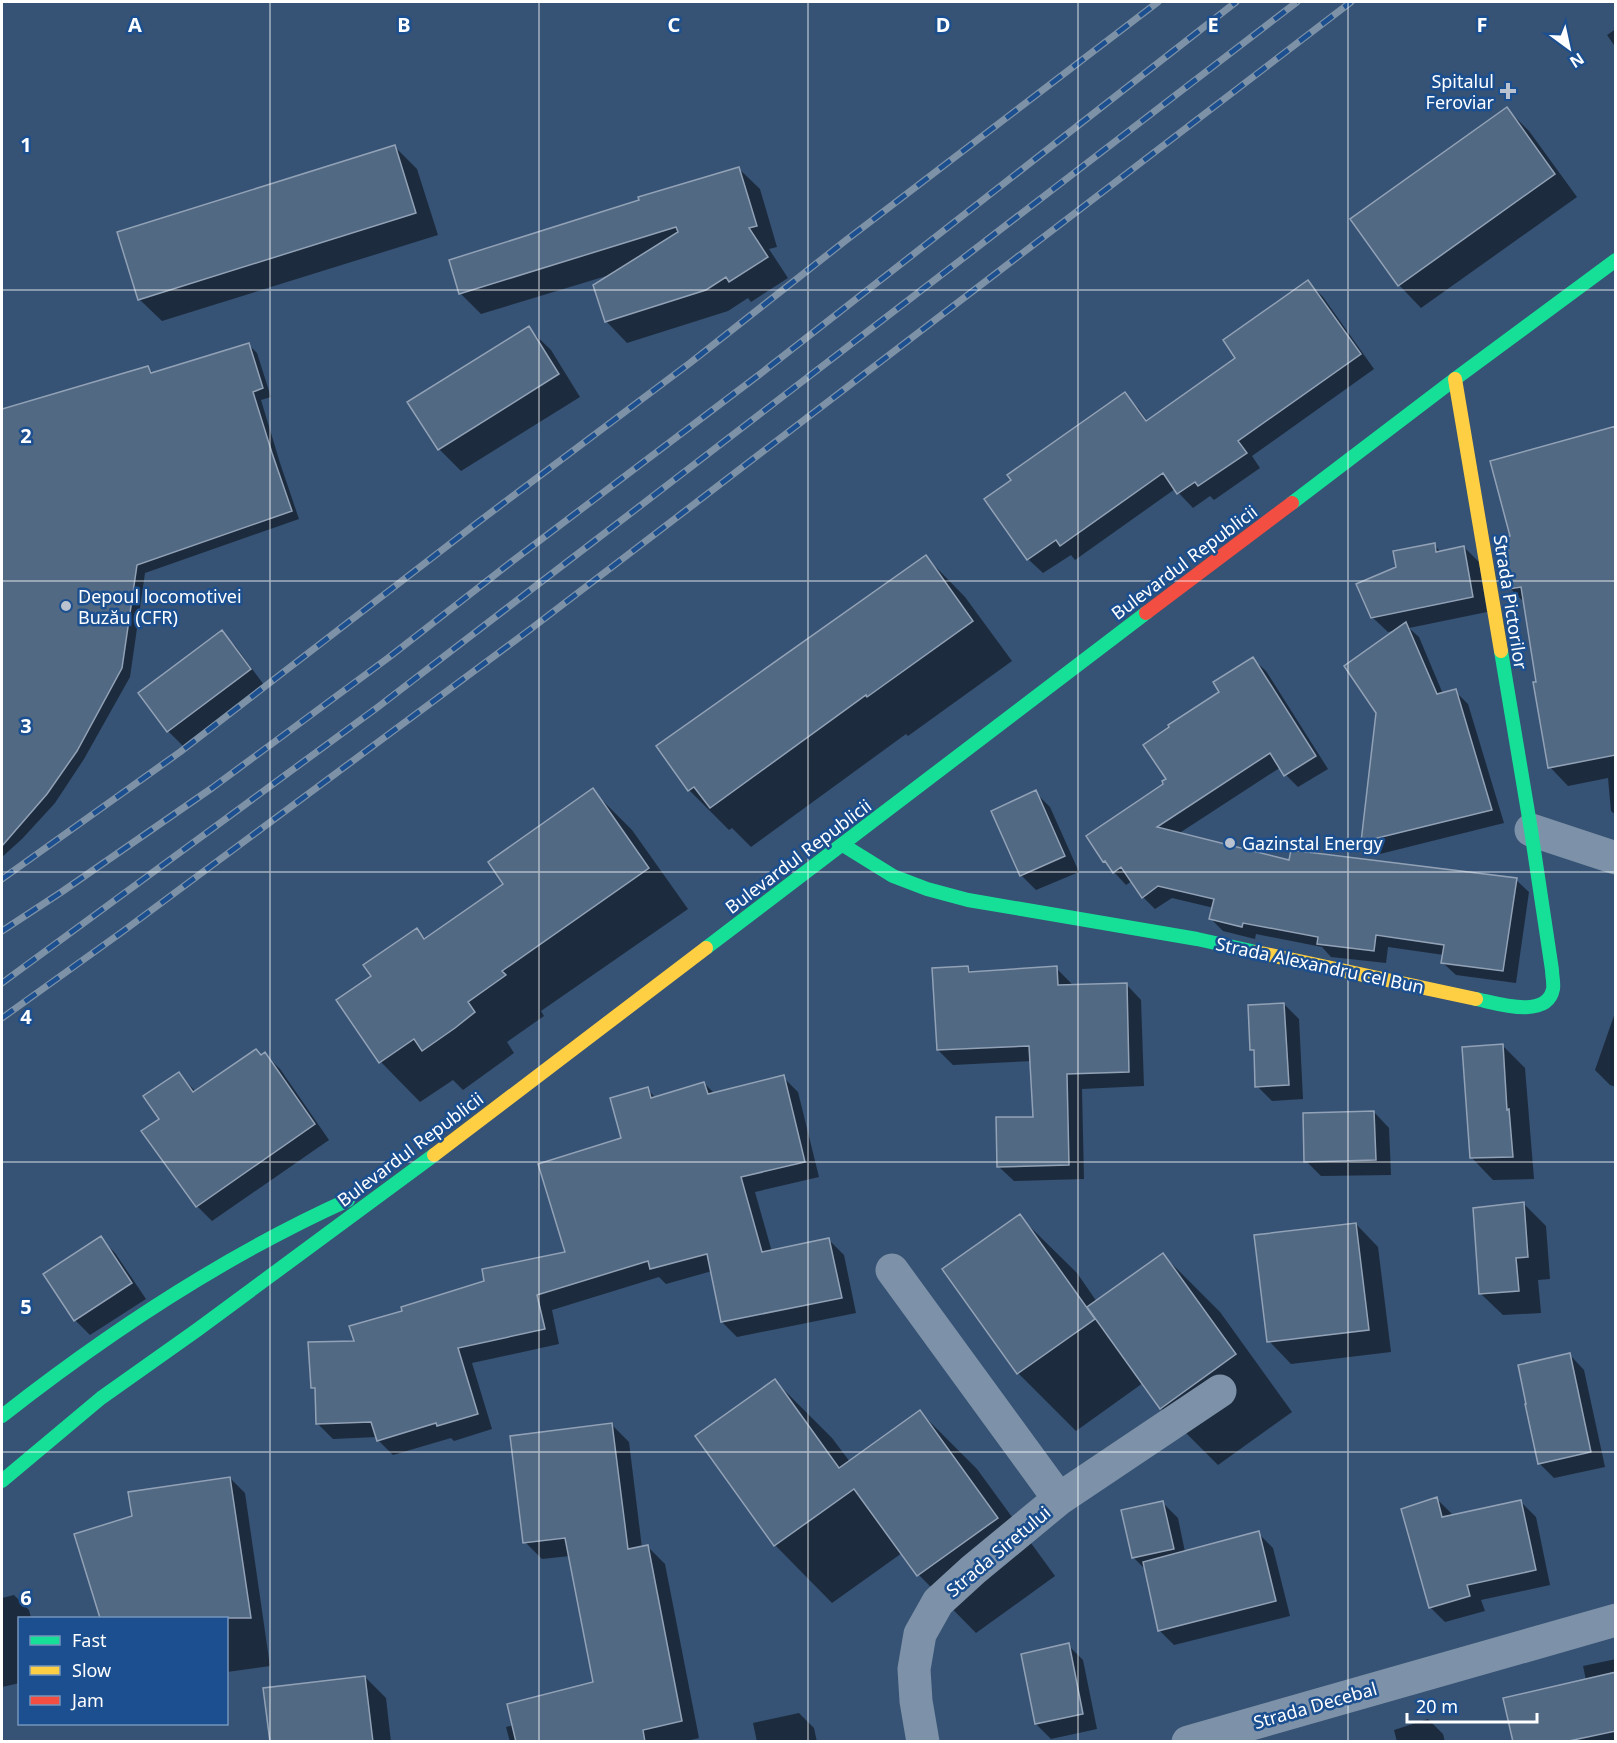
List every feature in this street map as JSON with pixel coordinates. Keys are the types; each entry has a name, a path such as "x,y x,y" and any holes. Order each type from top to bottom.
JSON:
{"main road":[{"name":"Bulevardul Republicii","path":"2,1481 101,1398 403,1178 1455,379 1616,260"},
{"name":"Strada Pictorilor","path":"1455,379 1531,830"},
{"name":"Strada Alexandru cel Bun","path":"843,845 893,876 927,889 968,900 1197,939 1532,1008 1546,1001 1553,990 1531,830"},
{"path":"2,1416 172,1295 284,1230 403,1178"}],"street":[{"path":"1531,830 1616,858"},
{"name":"Strada Siretului","path":"892,1270 1059,1499"},
{"name":"Strada Siretului","path":"923,1742 916,1701 914,1669 920,1634 938,1602 1059,1499 1220,1391"},
{"name":"Strada Decebal","path":"1188,1742 1616,1620"}],"building":[{"path":"1507,107 1555,174 1398,286 1350,219"},
{"path":"395,145 416,213 138,300 117,232"},
{"path":"739,167 757,226 749,228 768,257 729,282 726,277 706,290 605,322 593,285 678,232 676,227 459,294 449,260 639,200 638,197"},
{"path":"1308,280 1361,354 1238,441 1247,453 1198,486 1195,482 1177,494 1163,473 1060,546 1056,540 1027,560 984,499 1011,480 1007,475 1125,392 1146,421 1235,358 1223,340"},
{"path":"529,326 559,374 438,450 407,402"},
{"name":"Depoul locomotivei Buzău (CFR)","path":"249,343 263,388 253,392 292,511 137,565 122,668 77,751 47,794 2,846 2,409 148,366 151,373"},
{"path":"1616,426 1616,755 1548,768 1533,682 1536,682 1521,587 1509,589 1501,538 1510,536 1490,461"},
{"path":"1435,543 1436,552 1464,546 1473,597 1371,618 1356,584 1396,567 1393,551"},
{"path":"926,555 973,621 710,808 694,787 688,791 656,746"},
{"path":"1406,622 1437,694 1456,689 1492,810 1361,842 1376,713 1344,666"},
{"path":"222,630 251,669 167,732 138,693"},
{"path":"1253,657 1316,756 1284,776 1270,753 1157,827 1289,860 1291,850 1517,878 1503,971 1441,963 1444,945 1376,935 1374,951 1317,944 1318,937 1243,923 1242,927 1209,919 1214,899 1158,886 1142,898 1121,867 1113,873 1105,861 1103,862 1086,836 1163,784 1162,781 1166,779 1143,745 1169,727 1168,725 1219,692 1213,682"},
{"path":"593,788 649,868 502,971 506,975 468,1002 475,1012 455,1028 422,1051 414,1039 379,1063 336,1000 371,976 363,965 417,928 424,939 503,884 488,862"},
{"path":"1036,790 1065,856 1020,876 991,811"},
{"path":"968,966 969,972 1057,966 1058,985 1127,983 1129,1072 1067,1074 1069,1165 997,1167 996,1117 1033,1117 1029,1046 937,1050 932,968"},
{"path":"1284,1003 1289,1085 1255,1087 1254,1050 1250,1050 1248,1005"},
{"path":"1503,1044 1507,1110 1509,1109 1513,1157 1470,1158 1462,1047"},
{"path":"256,1049 261,1055 265,1052 315,1124 196,1207 141,1131 159,1119 143,1096 179,1072 193,1092"},
{"path":"784,1075 805,1162 741,1177 762,1252 829,1238 842,1298 721,1322 707,1254 650,1269 648,1261 537,1295 545,1329 458,1348 478,1414 437,1426 436,1423 377,1441 371,1422 316,1424 315,1388 311,1388 308,1342 354,1341 349,1326 402,1311 401,1307 484,1281 482,1269 565,1252 538,1164 621,1138 610,1098 648,1087 651,1098 704,1082 708,1094"},
{"path":"1374,1111 1376,1160 1304,1162 1303,1113"},
{"path":"1524,1202 1528,1257 1516,1258 1519,1291 1479,1294 1473,1208"},
{"path":"1020,1214 1095,1319 1017,1374 942,1269"},
{"path":"1356,1223 1369,1330 1267,1342 1254,1235"},
{"path":"101,1236 132,1283 74,1321 43,1274"},
{"path":"1163,1253 1236,1354 1160,1409 1087,1307"},
{"path":"1570,1353 1591,1452 1538,1464 1518,1365"},
{"path":"775,1379 839,1468 920,1410 998,1518 917,1576 854,1489 774,1546 695,1436"},
{"path":"612,1423 628,1549 648,1545 682,1721 643,1730 645,1742 516,1742 507,1704 593,1682 565,1538 523,1543 510,1436"},
{"path":"230,1477 251,1618 100,1617 74,1534 132,1516 128,1492"},
{"path":"1437,1497 1442,1517 1521,1500 1536,1570 1467,1585 1470,1596 1429,1608 1401,1509"},
{"path":"1163,1501 1174,1549 1132,1558 1121,1510"},
{"path":"1259,1531 1276,1601 1158,1631 1143,1562"},
{"path":"1069,1643 1083,1714 1035,1724 1021,1654"},
{"path":"1616,1672 1616,1731 1564,1742 1513,1742 1503,1698"},
{"path":"365,1676 373,1742 270,1742 263,1688"}],"railway":[{"path":"2,879 180,752 1158,2"},
{"path":"2,931 212,788 388,658 764,371 1236,2"},
{"path":"2,983 378,707 1297,2"},
{"path":"2,1018 122,932 532,628 1351,2"}],"traffic: fast":[{"path":"1292,503 1616,260"},
{"path":"706,948 1146,613"},
{"path":"1476,999 1508,1006 1531,1007 1549,998 1553,989 1531,830 1501,651"},
{"path":"843,845 893,876 927,889 968,900 1197,939 1256,952"},
{"path":"2,1481 101,1398 434,1155"},
{"path":"2,1416 84,1355 212,1271 348,1200"}],"traffic: slow":[{"path":"1455,379 1501,651"},
{"path":"434,1155 706,948"},
{"path":"1256,952 1476,999"}],"traffic: jam":[{"path":"1146,613 1292,503"}],"place":[{"name":"Spitalul Feroviar","path":"1508,91"},
{"name":"Depoul locomotivei Buzău (CFR)","path":"66,606"},
{"name":"Gazinstal Energy","path":"1230,843"}]}
